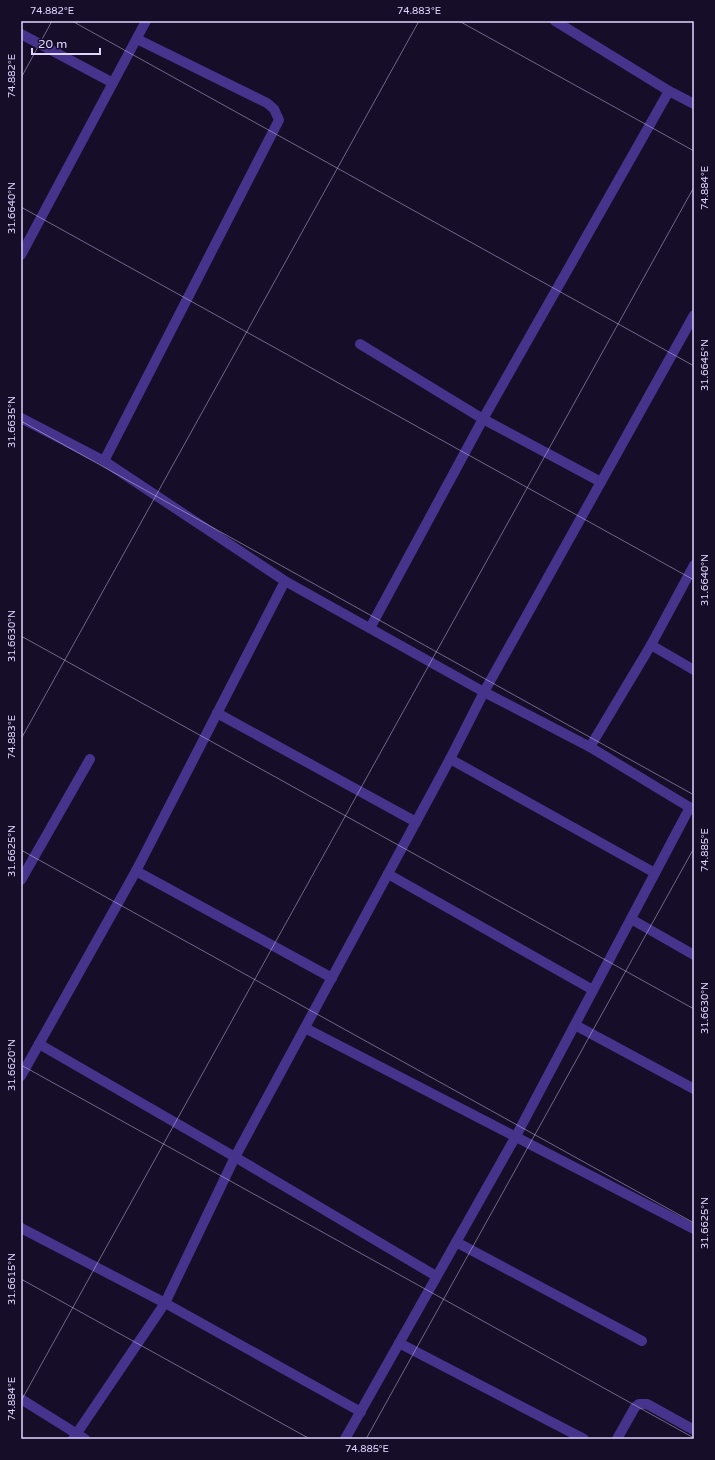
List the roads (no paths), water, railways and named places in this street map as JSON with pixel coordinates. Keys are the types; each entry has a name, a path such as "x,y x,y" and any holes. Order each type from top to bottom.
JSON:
{"street":[{"path":"21,255 146,21"},
{"path":"555,21 694,104"},
{"path":"21,34 113,83"},
{"path":"104,461 279,120 274,109 267,103 137,39"},
{"path":"370,628 484,419 670,91"},
{"path":"21,1399 78,1437 165,1303 235,1156 450,759 484,692 694,315"},
{"path":"360,344 484,419 601,482"},
{"path":"21,418 104,461 285,581 484,692 590,747 692,808 631,919 516,1136 345,1439"},
{"path":"590,747 650,645 694,565"},
{"path":"21,1076 136,871 285,581"},
{"path":"650,645 694,670"},
{"path":"217,712 416,822"},
{"path":"21,880 90,759"},
{"path":"450,759 656,873"},
{"path":"136,871 332,978"},
{"path":"388,874 593,990"},
{"path":"631,919 694,954"},
{"path":"575,1025 694,1089"},
{"path":"305,1028 694,1229"},
{"path":"39,1044 235,1156 436,1276"},
{"path":"21,1228 165,1303 361,1412"},
{"path":"456,1242 642,1341"},
{"path":"399,1343 584,1439"},
{"path":"617,1439 635,1407 639,1404 647,1404 694,1430"}]}
